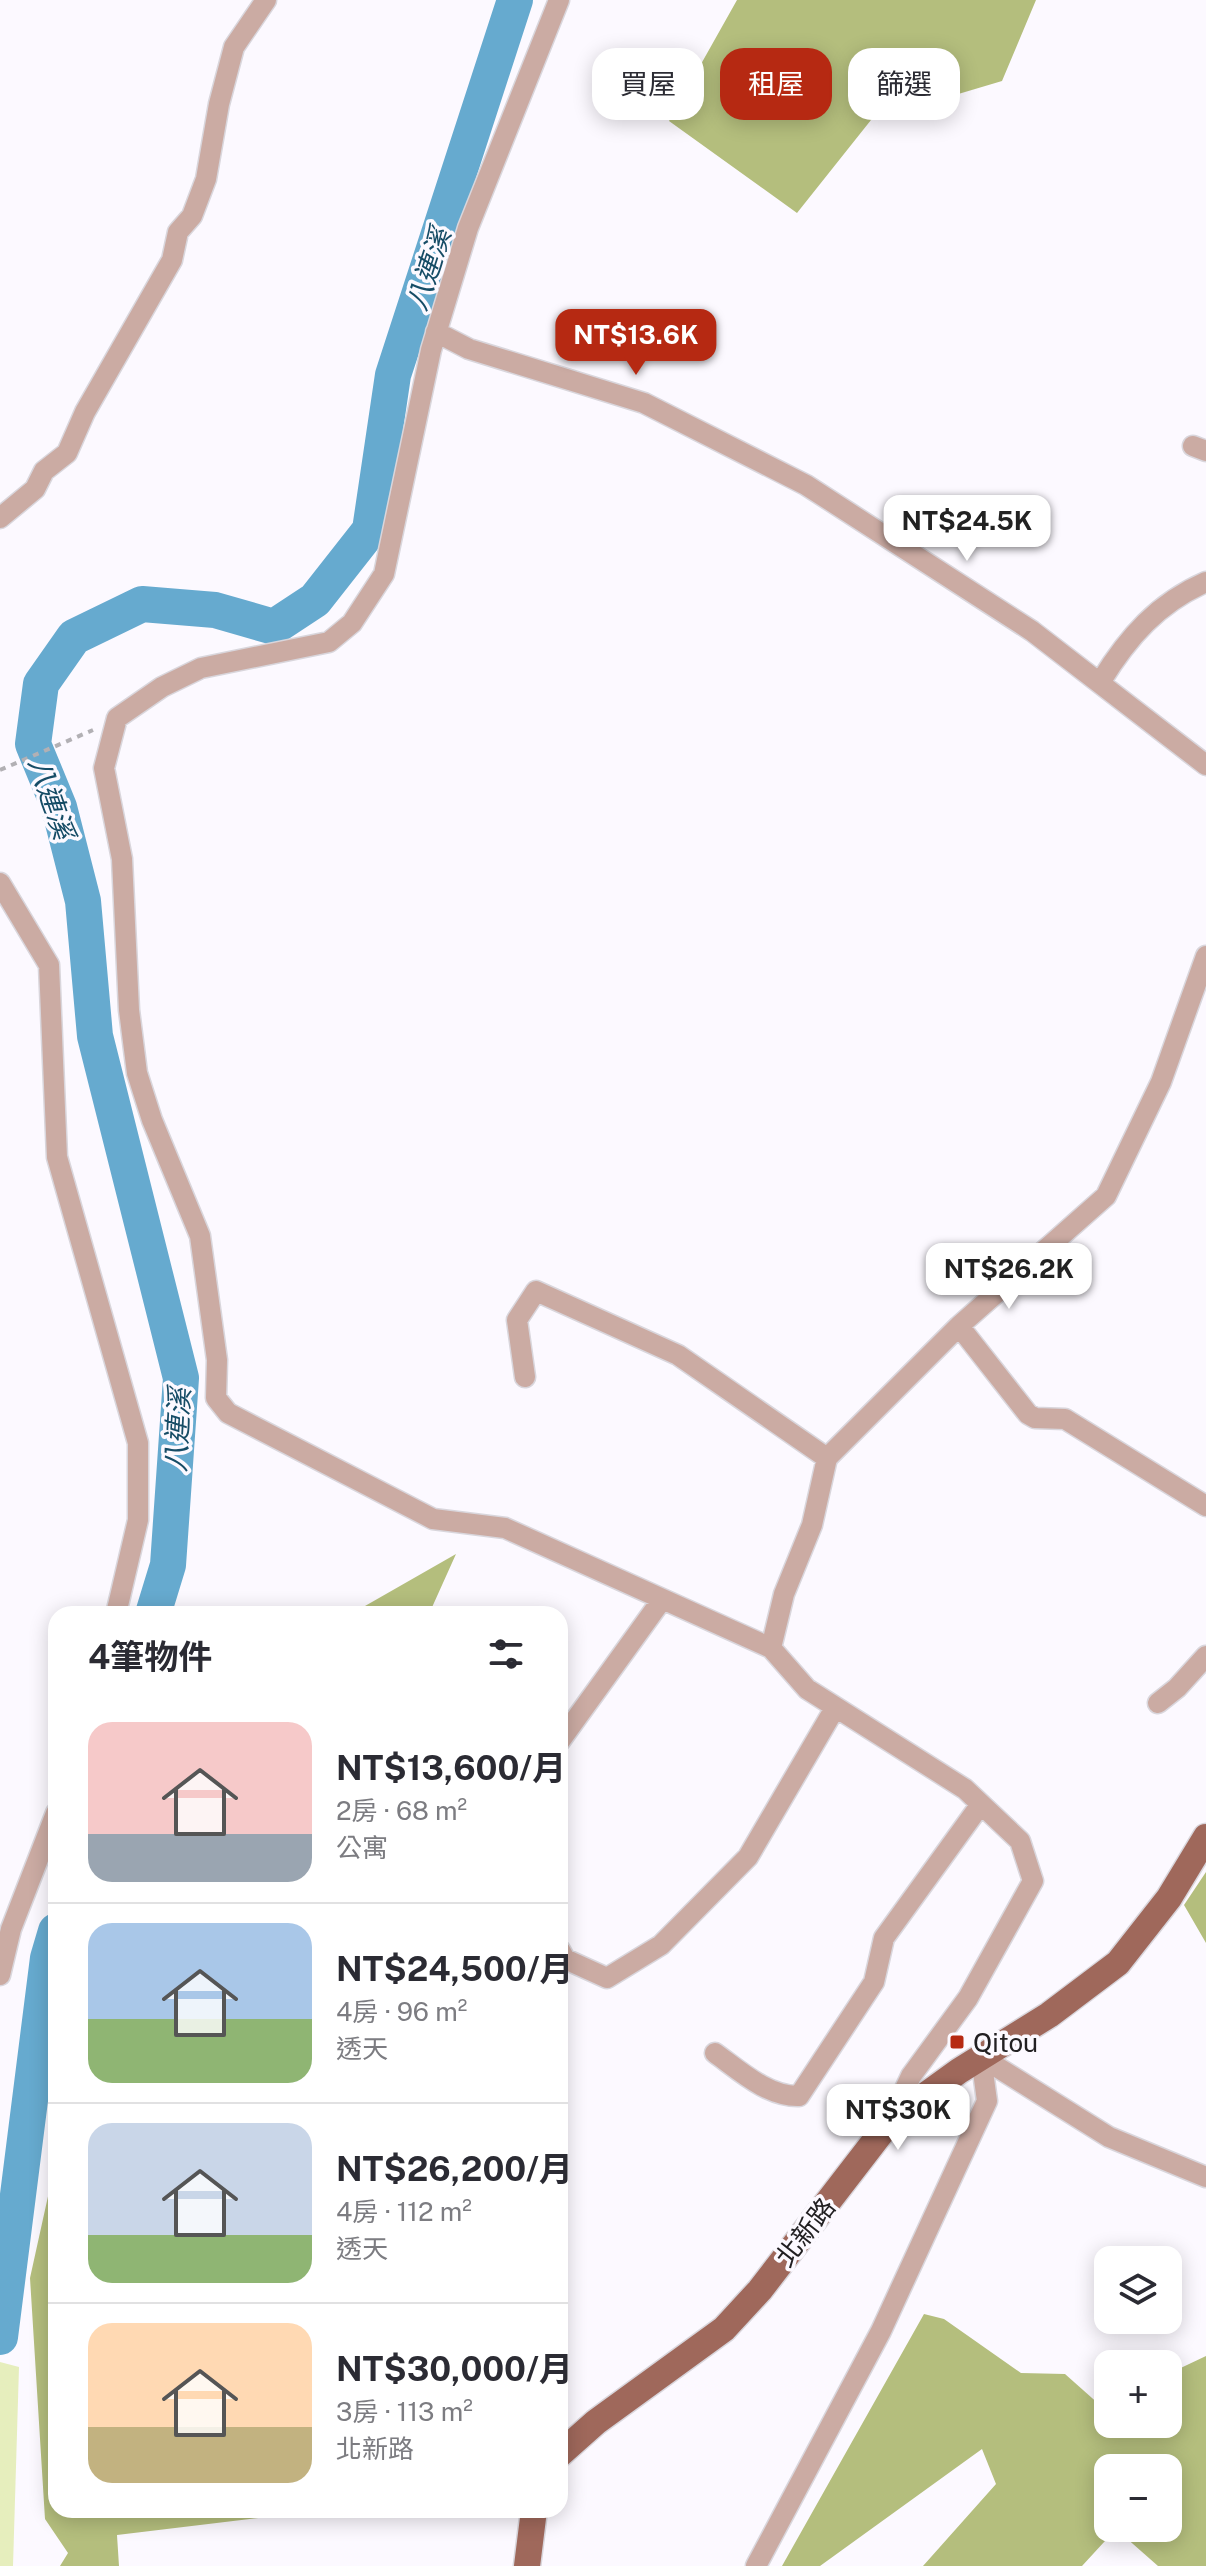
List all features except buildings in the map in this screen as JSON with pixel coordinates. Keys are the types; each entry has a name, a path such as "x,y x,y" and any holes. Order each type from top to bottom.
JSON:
{"main road":[{"name":"北新路","path":"568,2447 596,2422 724,2329 760,2290 891,2120 981,2057 1049,2015 1118,1963 1169,1898 1206,1837"},
{"path":"527,2566 533,2518"}],"street":[{"path":"0,518 35,489 44,471 67,453 85,412 172,260 178,232 192,216 206,179 219,104 234,47 266,0"},
{"path":"559,0 468,228 436,332 384,574 352,623 329,642 201,668 162,687 117,718 104,768 122,859 129,1010 137,1073 152,1120 200,1236 217,1360 216,1398 228,1413 433,1519 505,1528 771,1648 807,1689 965,1789 1020,1841 1033,1881 968,1998 911,2076 891,2120"},
{"path":"436,332 469,349 644,403 806,485 1032,631 1101,681 1137,714 1206,765"},
{"path":"1101,681 1134,633 1174,596 1206,582"},
{"path":"0,883 49,965 57,1157 138,1443 138,1520 118,1606"},
{"path":"771,1648 784,1594 812,1525 827,1458 959,1326 1106,1196 1161,1082 1206,956"},
{"path":"525,1377 517,1320 536,1291 678,1355 827,1458"},
{"path":"959,1326 1028,1414 1035,1418 1065,1419 1206,1506"},
{"path":"568,1730 661,1601"},
{"path":"1158,1703 1177,1688 1206,1656"},
{"path":"568,1960 607,1978 661,1945 748,1857 835,1708"},
{"path":"715,2053 754,2081 785,2096 799,2096 874,1982 884,1938 981,1804"},
{"path":"0,1975 11,1929 48,1834"},
{"path":"981,2057 1109,2137 1206,2177"},
{"path":"756,2566 881,2331 987,2101 981,2057"}],"path":[{"path":"0,770 63,746 117,718"}],"green space":[{"path":"737,0 1036,0 1002,81 960,94 960,48 848,48 848,120 871,120 797,213 669,121 704,120 704,59"},
{"path":"456,1554 433,1606 365,1606"},
{"path":"1206,1872 1206,1943 1184,1905"},
{"path":"48,2196 48,2518 259,2518 117,2535 119,2566 60,2566 68,2553 45,2519 30,2278"},
{"path":"924,2314 944,2319 1021,2373 1065,2374 1094,2400 1094,2438 1182,2438 1182,2367 1206,2356 1206,2566 1158,2566 1131,2542 1182,2542 1182,2454 1094,2454 1094,2542 1104,2542 1082,2566 923,2566 996,2484 982,2449 820,2566 782,2566"},
{"path":"0,2362 19,2367 13,2566 0,2566"}],"waterway":[{"name":"八連溪","path":"155,1606 168,1565 181,1378 95,1036 83,901 59,807 33,744 41,684 74,637 142,604 215,610 274,627 315,600 370,530 393,375 515,0"},
{"name":"八連溪","path":"0,2337 48,1958"}],"place":[{"name":"Qitou","path":"957,2042"}]}
